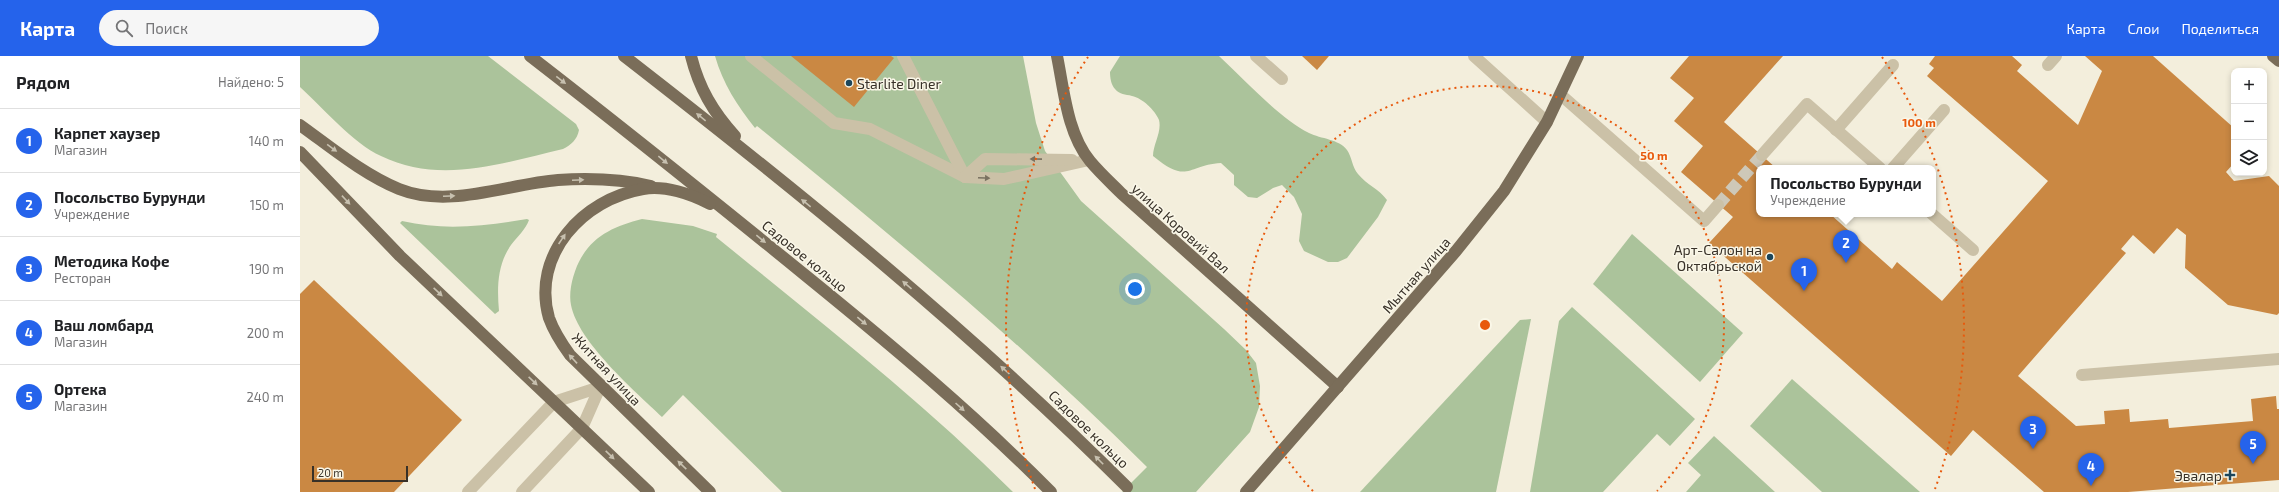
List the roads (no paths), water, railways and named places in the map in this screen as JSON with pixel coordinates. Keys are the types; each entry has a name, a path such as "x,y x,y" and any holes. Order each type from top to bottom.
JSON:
{"main road":[{"name":"Садовое кольцо","path":"530,56 731,214 867,326 950,398 1051,492"},
{"name":"Садовое кольцо","path":"624,56 904,282 1060,420 1127,487"},
{"path":"691,56 698,81 721,122 764,168"},
{"name":"улица Коровий Вал","path":"1057,56 1066,105 1076,136 1089,160 1128,200 1338,387"},
{"name":"Мытная улица","path":"1246,492 1456,251 1495,203 1547,122 1578,56"},
{"path":"2273,56 2279,61"},
{"path":"300,125 368,174 400,190 434,196 469,194 557,180 589,179 634,182 675,190"},
{"path":"300,152 400,256 649,492"},
{"name":"Житная улица","path":"710,492 600,387 570,355 557,336 549,317 546,295 552,256 561,238 578,220 596,206 617,196 644,188 675,190 701,199 731,214"}],"lane":[{"path":"751,56 834,123 870,129 964,177 1004,180 1089,160"},
{"path":"903,56 964,177"},
{"path":"1256,56 1282,79"},
{"path":"1474,56 1547,122"},
{"path":"1836,130 1893,65"},
{"path":"1561,95 1704,221 1718,205"},
{"path":"1762,155 1807,104 1877,165"},
{"path":"1896,165 1944,110"},
{"path":"964,177 985,159 1089,160"},
{"path":"1935,217 1973,250"},
{"path":"2082,375 2279,358"},
{"path":"468,492 554,402 600,387"},
{"path":"522,492 582,428 600,387"}],"tunnel":[{"path":"1718,205 1762,155"}],"place":[{"name":"Starlite Diner","path":"849,83"},
{"name":"Арт-Салон на Октябрьской","path":"1770,257"},
{"name":"Посольство Бурунди","path":"1846,263"},
{"name":"Карпет хаузер","path":"1804,291"},
{"name":"Методика Кофе","path":"2033,449"},
{"name":"Ортека","path":"2253,464"},
{"name":"Эвалар","path":"2230,475"},
{"name":"Ваш ломбард","path":"2091,486"}]}
